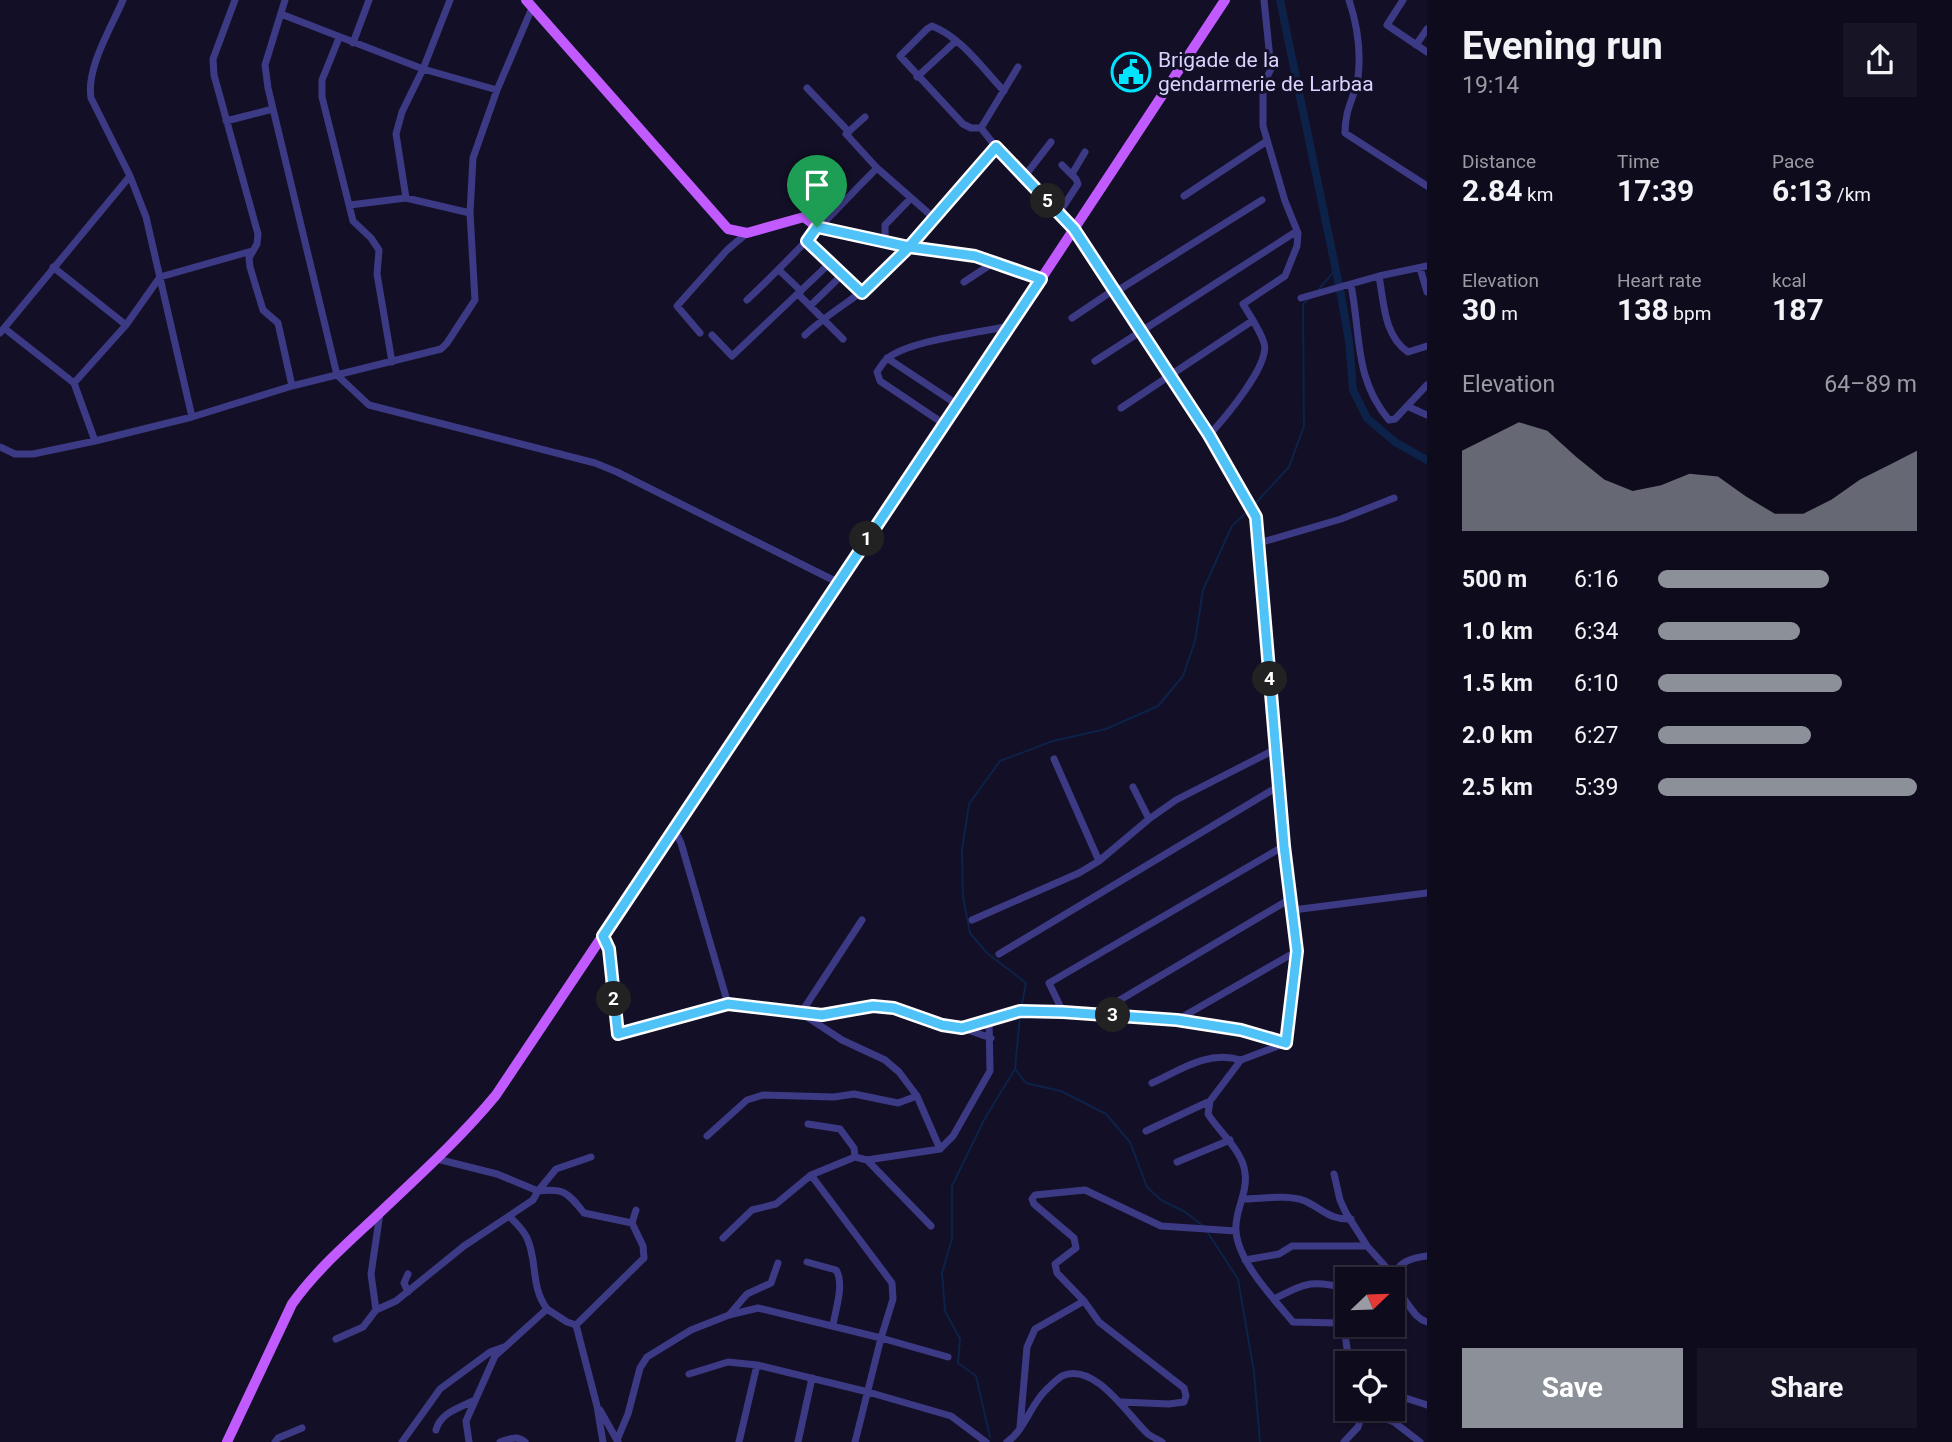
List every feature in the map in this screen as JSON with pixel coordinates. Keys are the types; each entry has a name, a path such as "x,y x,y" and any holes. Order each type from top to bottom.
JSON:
{"main road":[{"path":"229,1441 292,1304 302,1289 333,1256 466,1130 496,1095 958,405 1225,0"},
{"path":"529,4 728,229 747,233 804,217 817,227 909,247 975,256 1041,279"}],"street":[{"path":"123,0 92,73 90,98 130,176 146,217 192,417"},
{"path":"74,383 126,325 160,277 248,254 257,244 258,234 214,75 213,59 235,0"},
{"path":"285,0 265,65 273,109 337,375 369,405 606,467 839,583"},
{"path":"353,43 369,0"},
{"path":"406,198 396,134 402,111 423,69 450,0"},
{"path":"1209,435 1241,394 1264,358 1265,345 1243,304 1286,276 1297,246 1297,231 1285,201 1263,126 1263,85 1271,69 1265,0"},
{"path":"1349,0 1358,56 1357,79 1345,115 1345,133 1427,186"},
{"path":"1403,0 1387,25 1427,52"},
{"path":"0,447 15,454 33,454 95,441 192,417 292,386 441,349 473,304 476,292 470,213 473,158 529,4"},
{"path":"281,14 423,69 497,90"},
{"path":"981,128 971,128 963,124 900,56 927,29 936,27 956,41 1004,91"},
{"path":"1416,45 1427,29"},
{"path":"339,38 321,87 356,226 371,238 379,250 377,274 392,362"},
{"path":"918,77 956,41"},
{"path":"981,128 1018,67"},
{"path":"807,88 849,132"},
{"path":"226,121 273,109"},
{"path":"865,117 846,134 877,168 934,218"},
{"path":"981,128 1074,229 1209,435 1256,517 1284,846 1297,951 1286,1043"},
{"path":"1184,196 1267,141"},
{"path":"1024,177 1051,142"},
{"path":"805,335 822,318 862,293 909,247 996,147"},
{"path":"1072,174 1085,152"},
{"path":"1059,213 1078,184 1062,165"},
{"path":"747,300 877,168"},
{"path":"95,441 74,383 2,330 130,176"},
{"path":"350,205 406,198 470,213"},
{"path":"885,242 885,225 911,198"},
{"path":"1072,318 1262,200"},
{"path":"1096,361 1297,231"},
{"path":"700,333 677,306 727,250 747,233"},
{"path":"807,241 862,293"},
{"path":"248,254 263,310 278,323 292,386"},
{"path":"712,335 732,356 831,262"},
{"path":"964,282 993,262"},
{"path":"53,267 126,325"},
{"path":"1301,298 1379,276 1423,267 1427,292"},
{"path":"779,270 843,339"},
{"path":"810,306 843,274"},
{"path":"1379,276 1390,332 1396,344 1408,352 1427,346"},
{"path":"1349,286 1363,374 1375,401 1389,420 1395,419 1409,407 1427,385"},
{"path":"1121,408 1252,321"},
{"path":"944,424 880,381 877,372 887,358 918,345 1010,326"},
{"path":"887,358 958,405"},
{"path":"1409,407 1427,415"},
{"path":"1259,543 1341,519 1394,498"},
{"path":"972,919 1079,873 1099,861 1176,800 1276,749"},
{"path":"1054,759 1099,861"},
{"path":"999,954 1279,786"},
{"path":"1133,787 1149,819"},
{"path":"674,829 681,843 728,1004"},
{"path":"1063,1012 1049,983 1284,846"},
{"path":"1293,910 1427,893"},
{"path":"1097,1014 1290,899"},
{"path":"801,1013 862,920"},
{"path":"603,936 609,949 618,1034 728,1004 822,1015 873,1006 894,1008 991,1038"},
{"path":"1177,1020 1297,951"},
{"path":"962,1028 1020,1011 1063,1012 1177,1020 1241,1030 1286,1043"},
{"path":"801,1013 842,1040 885,1060 899,1073 917,1096 940,1149"},
{"path":"723,1238 752,1210 776,1204 811,1175 855,1157 867,1160 940,1149 953,1136 990,1071 989,1019"},
{"path":"1146,1131 1210,1101 1241,1060 1286,1043"},
{"path":"1152,1083 1209,1057 1227,1056 1241,1060"},
{"path":"707,1136 747,1100 763,1095 834,1097 854,1094 898,1103 917,1096"},
{"path":"1210,1101 1208,1114 1230,1140 1245,1171 1243,1199 1236,1231 1245,1260 1293,1322 1335,1323"},
{"path":"808,1124 840,1129 854,1148 855,1157"},
{"path":"1177,1161 1230,1140"},
{"path":"336,1339 363,1327 376,1310 396,1301 464,1247 533,1200 556,1169 591,1157"},
{"path":"437,1159 497,1174 538,1191 554,1189 568,1193 584,1213 632,1223"},
{"path":"867,1160 931,1226"},
{"path":"1334,1174 1340,1200 1367,1246 1385,1267"},
{"path":"811,1175 892,1283 893,1299 855,1442"},
{"path":"1121,1402 1169,1404 1184,1402 1186,1396 1184,1388 1100,1322 1084,1301 1056,1273 1055,1264 1076,1248 1074,1238 1034,1204 1032,1199 1035,1195 1085,1190 1161,1226 1236,1231"},
{"path":"1243,1199 1291,1198 1305,1201 1340,1220 1351,1219"},
{"path":"576,1325 643,1258 643,1246 632,1223 636,1210"},
{"path":"376,1310 371,1274 380,1212"},
{"path":"509,1216 522,1229 528,1241 538,1297 547,1309 576,1325"},
{"path":"1245,1260 1279,1254 1292,1245 1367,1246"},
{"path":"1398,1267 1409,1258 1427,1255"},
{"path":"807,1262 839,1273 840,1282 832,1326"},
{"path":"729,1315 747,1294 771,1283 778,1263"},
{"path":"408,1274 404,1283 408,1292"},
{"path":"1274,1299 1306,1283 1335,1285"},
{"path":"1405,1300 1420,1319 1427,1322"},
{"path":"1020,1428 1027,1347 1035,1329 1084,1301"},
{"path":"618,1441 640,1368 647,1357 691,1331 729,1315 758,1308 948,1357"},
{"path":"469,1442 466,1421 495,1356 547,1309"},
{"path":"576,1325 597,1406 603,1442"},
{"path":"402,1442 440,1389 490,1352 505,1346"},
{"path":"689,1374 728,1362 757,1365 868,1392 951,1416 986,1442"},
{"path":"739,1442 757,1365"},
{"path":"1007,1442 1020,1428 1043,1392 1063,1375 1079,1375 1097,1382 1121,1402 1149,1434 1162,1442"},
{"path":"798,1442 812,1378"},
{"path":"1405,1398 1427,1405"},
{"path":"436,1430 445,1415 474,1400"},
{"path":"597,1406 618,1441"},
{"path":"1345,1442 1360,1421"},
{"path":"1392,1421 1420,1442"},
{"path":"275,1442 278,1438 302,1428"},
{"path":"500,1442 512,1438 525,1442"}],"waterway":[{"path":"1280,0 1340,290 1349,341 1353,390 1367,418 1395,442 1427,460"},
{"path":"1319,289 1336,269"},
{"path":"1252,507 1289,467 1304,426 1303,304 1310,298"},
{"path":"1021,1009 1026,983 987,953 970,933 963,897 962,850 969,804 1000,761 1053,741 1106,729 1158,706 1183,676 1195,641 1203,590 1232,526 1248,511"},
{"path":"990,1437 976,1376 958,1363 960,1339 945,1311 942,1273 952,1239 952,1186 984,1120 1015,1069 1020,1015"},
{"path":"1016,1070 1026,1083 1061,1091 1106,1114 1130,1142 1147,1187 1161,1200 1185,1212 1203,1226"},
{"path":"1208,1233 1238,1279 1254,1372 1260,1442"}],"place":[{"name":"Brigade de la gendarmerie de Larbaa","path":"1131,72"}],"route":[{"path":"817,227 807,241 862,293 909,247 996,147 1074,229 1209,435 1247,499 1256,517 1284,846 1297,951 1286,1043 1241,1030 1177,1020 1063,1012 1020,1011 962,1028 942,1025 894,1008 873,1006 822,1015 728,1004 618,1034 609,949 603,936 1041,279 975,256 909,247 817,227"}]}
